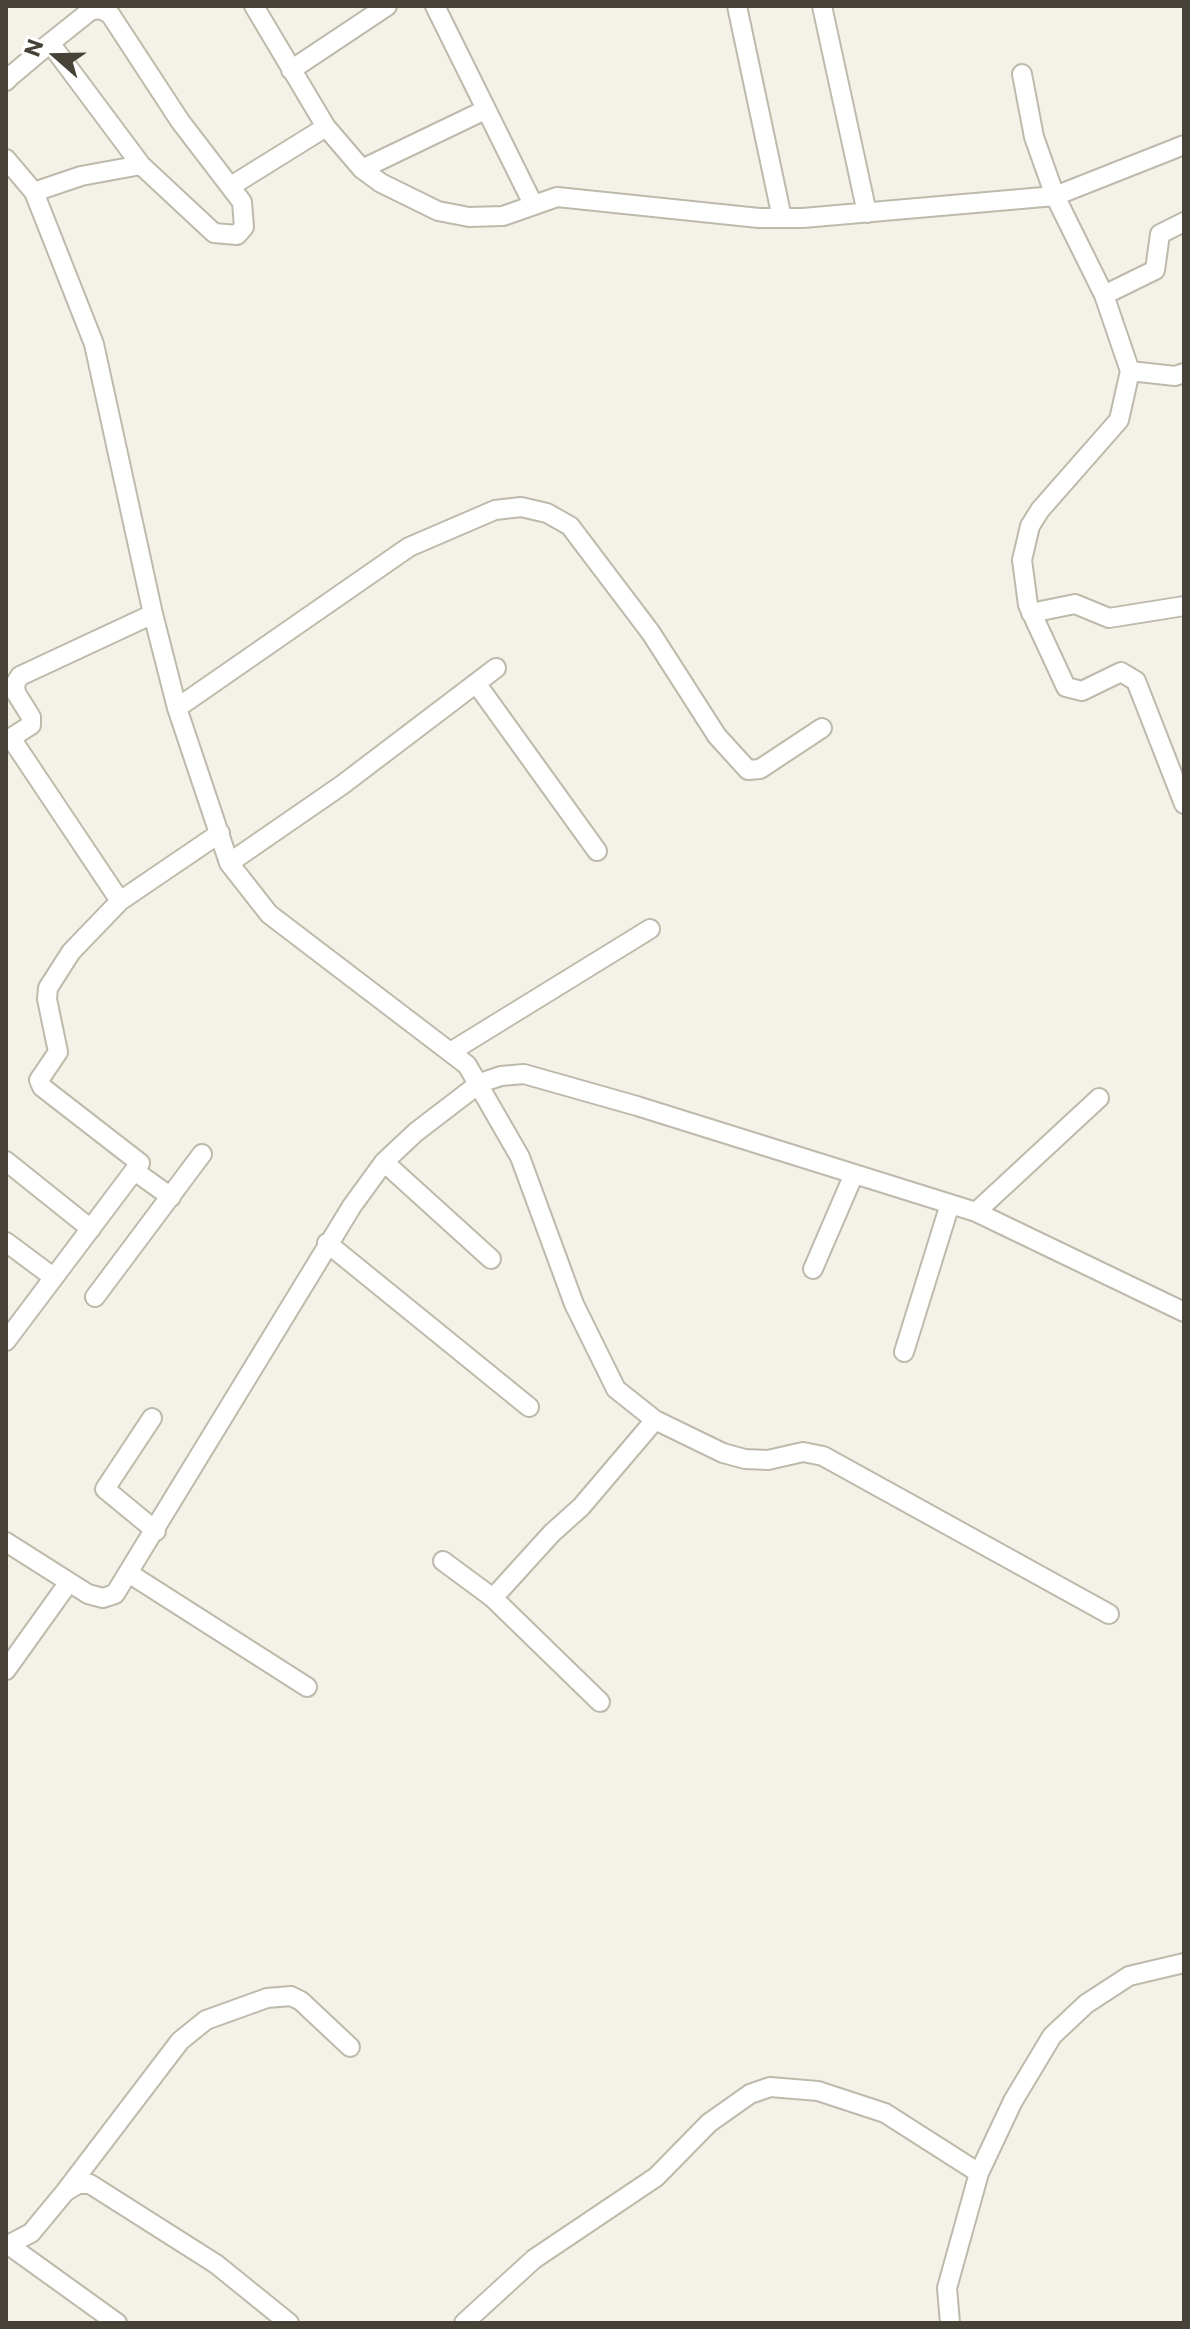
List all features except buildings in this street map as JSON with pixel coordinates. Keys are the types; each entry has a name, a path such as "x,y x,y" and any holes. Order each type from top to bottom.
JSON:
{"street":[{"path":"254,6 326,127 362,169 381,183 438,211 469,217 503,216 557,197 782,218 1055,196 1184,145"},
{"path":"291,70 387,6"},
{"path":"435,6 533,204"},
{"path":"737,6 782,218"},
{"path":"822,6 867,213"},
{"path":"6,81 50,43 90,11 100,9 110,14 180,121 231,186 245,215 244,227 237,235 214,233 141,165 50,43"},
{"path":"1022,74 1034,137 1055,196 1104,295 1130,371 1119,420 1040,510 1030,526 1022,560 1031,613 1066,687 1082,691 1121,672 1136,681 1184,804"},
{"path":"362,169 485,110"},
{"path":"231,186 326,127"},
{"path":"6,159 34,192 94,344 153,614 177,708 229,863 269,914 452,1051 480,1083 520,1157 574,1304 616,1389 655,1420 723,1453 745,1459 768,1460 803,1452 823,1456 1109,1614"},
{"path":"34,192 81,176 141,165"},
{"path":"1104,295 1155,270 1160,234 1184,222"},
{"path":"1130,371 1175,376 1184,373"},
{"path":"177,708 409,547 495,510 521,507 547,513 570,526 651,633 737,762 748,770 760,769 822,728"},
{"path":"1031,613 1075,604 1109,618 1184,606"},
{"path":"120,901 9,740 31,725 31,717 16,693 15,684 20,676 153,614"},
{"path":"229,863 342,785 496,668"},
{"path":"476,683 597,851"},
{"path":"6,1341 140,1163 48,1092 39,1080 58,1052 47,999 48,988 71,952 120,901 220,833"},
{"path":"452,1051 650,929"},
{"path":"6,1542 69,1582 103,1598 115,1594 156,1531 327,1243 384,1162 416,1132 480,1083 501,1076 524,1074 976,1212 1184,1312"},
{"path":"976,1212 1099,1098"},
{"path":"95,1297 202,1154"},
{"path":"6,1161 91,1229"},
{"path":"384,1162 491,1259"},
{"path":"136,1172 171,1197"},
{"path":"813,1269 854,1174"},
{"path":"904,1352 950,1204"},
{"path":"6,1242 53,1277"},
{"path":"327,1243 529,1407"},
{"path":"152,1418 105,1489 156,1531"},
{"path":"493,1598 552,1533 581,1507 655,1420"},
{"path":"443,1561 493,1598 600,1702"},
{"path":"130,1574 307,1687"},
{"path":"6,1670 69,1582"},
{"path":"950,2323 947,2288 979,2173 1013,2101 1052,2036 1086,2004 1129,1976 1184,1963"},
{"path":"117,2323 8,2246 31,2233 180,2041 206,2020 267,1998 291,1996 301,2001 350,2047"},
{"path":"464,2323 534,2259 656,2177 709,2123 750,2094 770,2087 818,2091 885,2113 979,2173"},
{"path":"65,2192 78,2184 90,2184 108,2192 252,2290 289,2323"}]}
